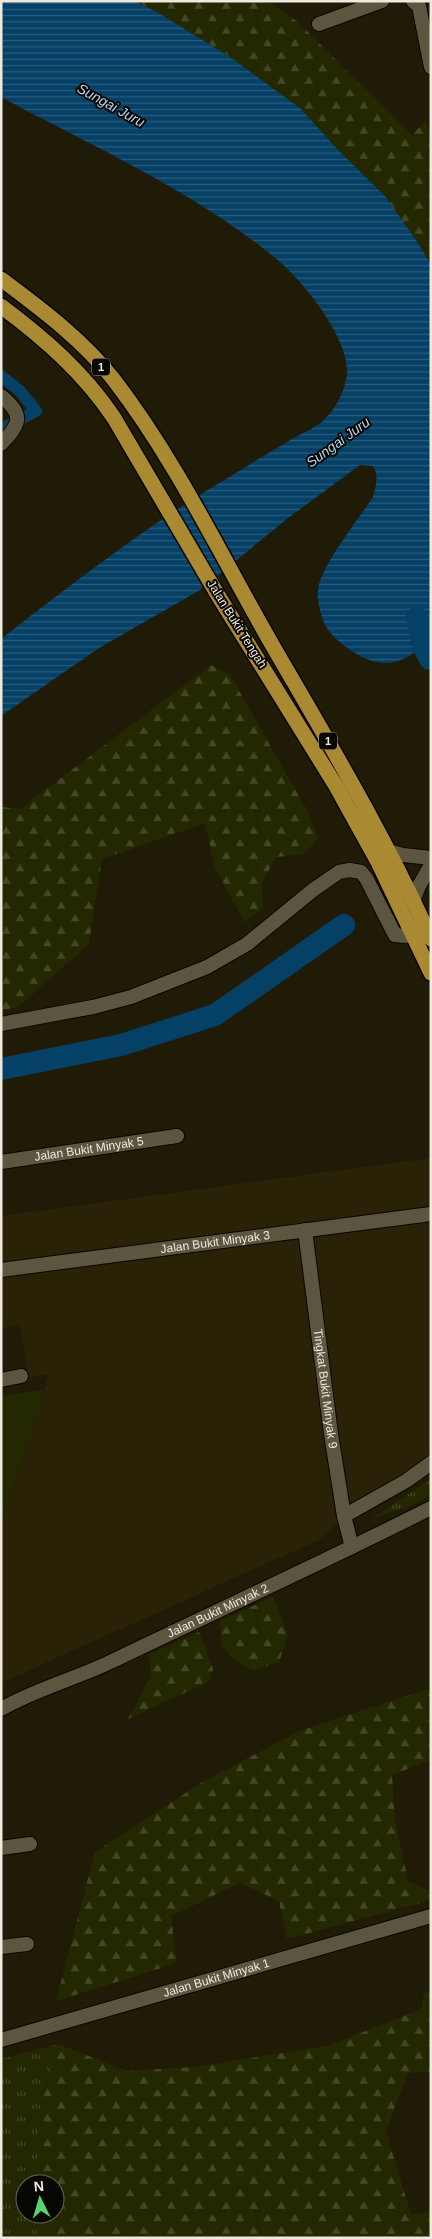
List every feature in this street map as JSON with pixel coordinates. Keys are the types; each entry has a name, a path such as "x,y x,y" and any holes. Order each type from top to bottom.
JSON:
{"highway":[{"name":"Jalan Bukit Tengah","path":"1,279 46,313 83,346 114,380 178,476 361,798 431,939"},
{"name":"Jalan Bukit Tengah","path":"1,306 68,362 86,381 114,418 219,597 336,786 378,862 431,974"}],"street":[{"path":"319,24 382,1"},
{"path":"413,1 419,6 431,67"},
{"path":"1,396 16,409 17,421 1,444"},
{"path":"388,851 403,856 431,858"},
{"path":"413,901 431,865"},
{"path":"1,1024 92,1008 207,967 247,944 313,890 339,872 350,870 361,872 366,878 395,935 405,936 410,931"},
{"name":"Jalan Bukit Minyak 5","path":"1,1162 177,1136"},
{"name":"Jalan Bukit Minyak 3","path":"1,1270 431,1214"},
{"name":"Tingkat Bukit Minyak 9","path":"305,1230 331,1434 344,1516 352,1547"},
{"path":"1,1380 21,1376"},
{"path":"344,1516 406,1481 431,1463"},
{"name":"Jalan Bukit Minyak 2","path":"1,1709 19,1699 98,1667 431,1508"},
{"path":"1,1848 30,1844"},
{"name":"Jalan Bukit Minyak 1","path":"1,2040 431,1916"},
{"path":"1,1947 27,1944"}],"shaded area":[{"path":"431,1158 431,1463 344,1516 321,1539 1,1683 1,1523 49,1374 28,1378 20,1325 1,1328 1,1216"}],"green space":[{"path":"134,1 267,1 298,22 412,135 426,120 431,144 431,265 418,243 301,109 230,57 157,12"},
{"path":"211,665 230,675 309,814 318,838 304,854 276,857 262,883 263,908 245,922 215,868 205,823 102,859 89,944 18,1007 1,1011 1,807 20,809"},
{"path":"44,1390 1,1523 1,1396"},
{"path":"431,1479 431,1494 410,1506 371,1519"},
{"path":"273,1597 288,1634 279,1662 253,1671 233,1658 222,1647 220,1621"},
{"path":"199,1632 213,1669 210,1681 128,1719 151,1676 149,1654"},
{"path":"431,1688 431,1760 392,1775 395,1820 408,1881 428,1890 431,1900 287,1939 279,1901 240,1883 171,1916 177,1963 56,2001 95,1852 201,1783 299,1731"},
{"path":"431,1991 431,2072 408,2073 386,2131 411,2215 431,2211 431,2238 36,2238 37,2224 65,2224 65,2174 37,2174 38,2116 58,2044 127,2071 195,2067 327,2046 422,2009 424,1992"},
{"path":"58,2044 38,2116 37,2174 15,2174 15,2224 37,2224 36,2238 1,2238 1,2059"}],"water":[{"name":"Sungai Juru","path":"1,1 134,1 157,12 230,57 301,109 337,149 385,196 418,243 431,265 431,640 411,655 388,663 380,663 364,658 334,637 326,627 320,612 318,591 325,570 373,497 376,485 375,470 373,466 360,465 288,518 200,590 99,648 1,716 1,639 100,563 151,527 214,486 323,421 330,414 340,397 347,373 346,359 332,326 309,293 274,257 243,233 176,190 1,97"}],"waterway":[{"path":"1,376 20,391 36,411 7,426"},
{"path":"1,429 7,426"},
{"path":"417,618 423,646 430,659"},
{"path":"1,1069 121,1045 215,1015 344,925"}]}
